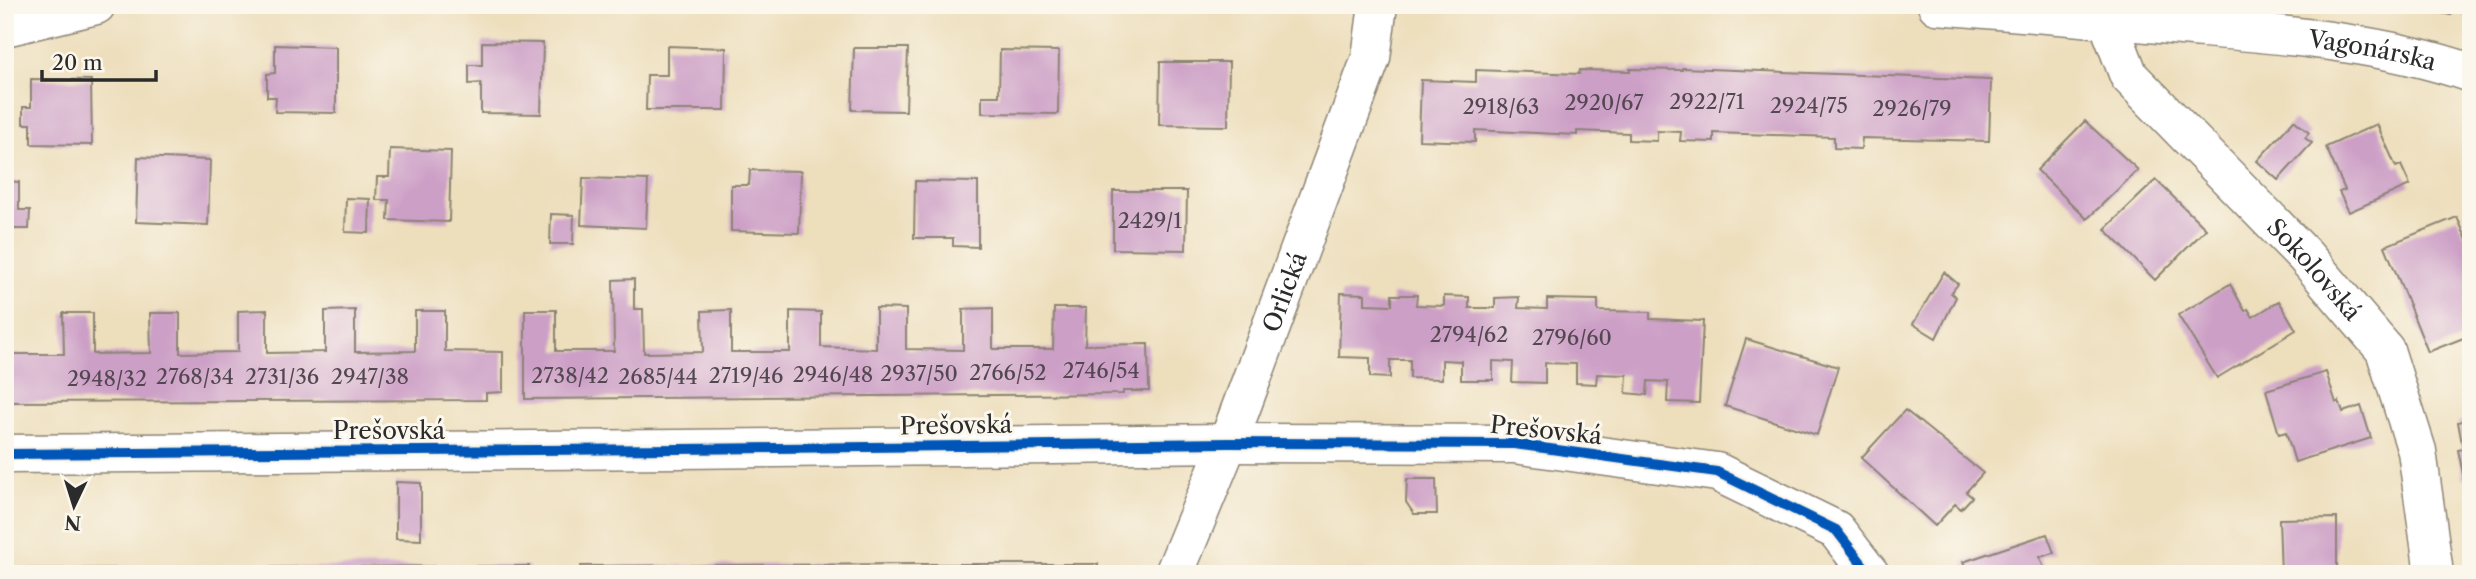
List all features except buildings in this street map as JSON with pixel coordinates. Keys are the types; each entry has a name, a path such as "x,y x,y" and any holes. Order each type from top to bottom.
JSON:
{"street":[{"path":"5,27 96,5"},
{"name":"Orlická","path":"1174,574 1228,443 1371,58 1378,5"},
{"name":"Vagonárska","path":"1937,5 2272,33 2341,42 2438,62 2471,73"},
{"name":"Sokolovská","path":"2107,19 2129,76 2305,256 2385,350 2417,451 2433,566"},
{"name":"Prešovská","path":"5,454 1228,443 1514,444 1717,472 1836,530 1870,574"}],"cycle path":[{"path":"5,454 1228,443 1514,444 1717,472 1836,530 1870,574"}]}
